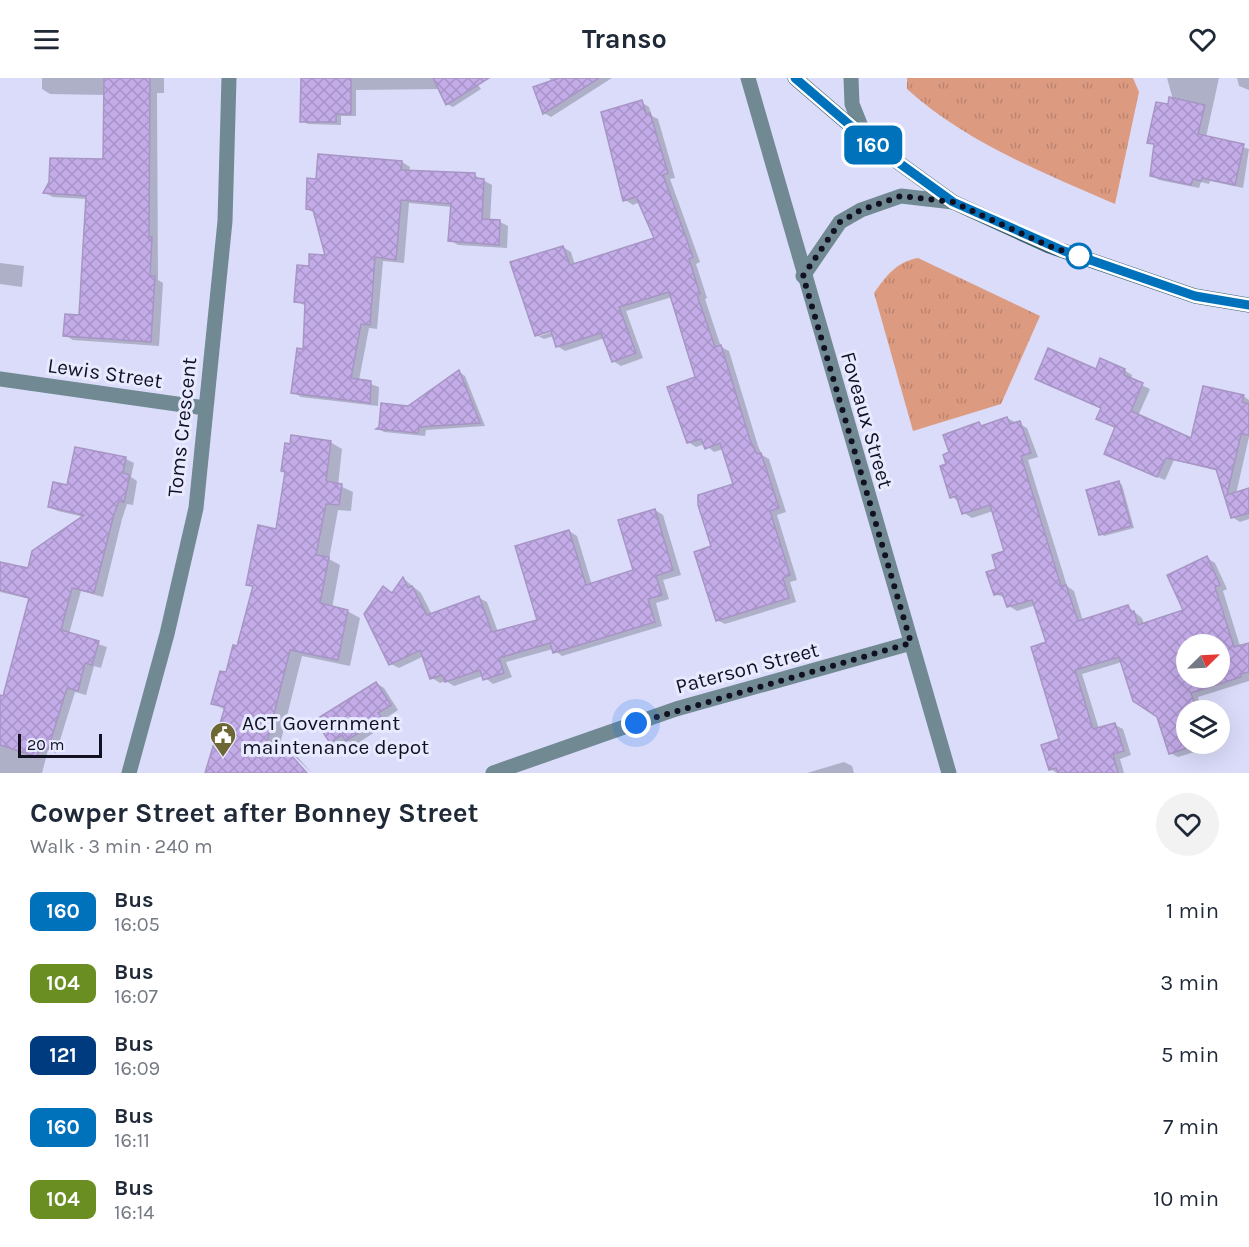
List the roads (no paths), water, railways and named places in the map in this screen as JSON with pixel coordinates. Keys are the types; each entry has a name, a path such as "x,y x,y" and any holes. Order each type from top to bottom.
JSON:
{"street":[{"name":"Toms Crescent","path":"129,773 167,634 196,508 225,221 229,78"},
{"name":"Foveaux Street","path":"748,78 803,276 949,773"},
{"path":"795,78 866,139 953,202 1059,249 1195,296 1249,305"},
{"path":"851,78 852,104 866,139"},
{"path":"803,276 840,222 861,210 901,196 953,202"},
{"name":"Lewis Street","path":"0,379 205,408"},
{"name":"Paterson Street","path":"493,773 676,709 911,643"}],"place":[{"name":"ACT Government maintenance depot","path":"223,758"}]}
